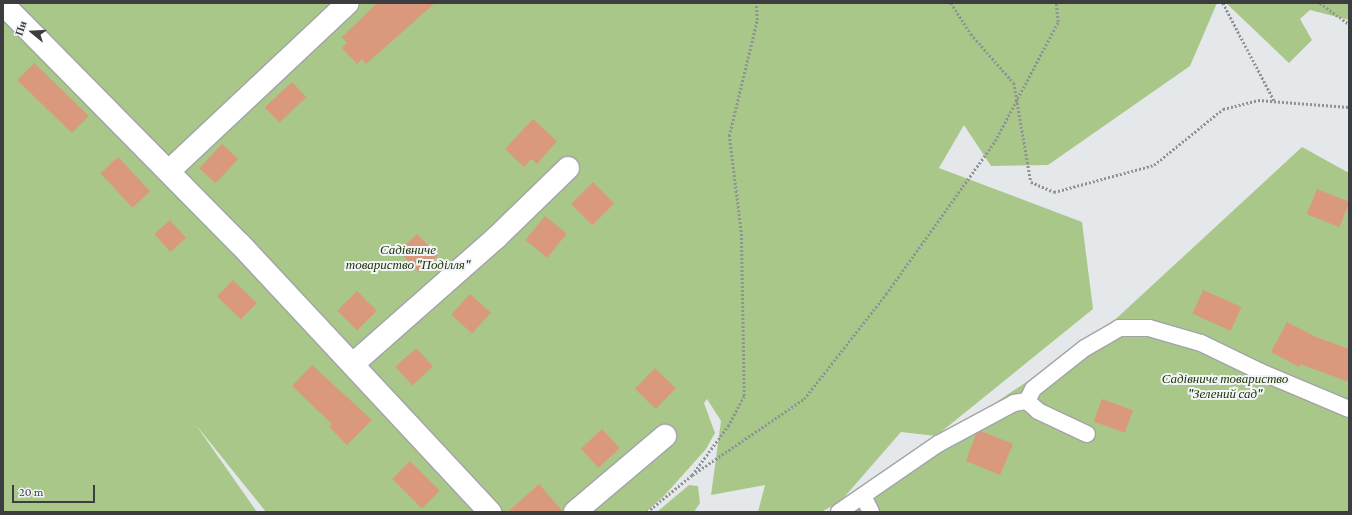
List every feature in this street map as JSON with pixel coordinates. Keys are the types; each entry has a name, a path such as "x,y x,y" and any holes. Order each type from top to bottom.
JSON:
{"street":[{"path":"169,171 348,3"},
{"path":"3,4 169,171 353,364 490,512"},
{"path":"353,364 497,238 568,168"},
{"path":"575,512 665,436"}],"lane":[{"path":"1027,401 1033,388 1085,348 1119,328 1149,328 1201,342 1349,409"},
{"path":"1027,401 1038,411 1087,434"},
{"path":"839,512 938,444 1014,403 1027,401"},
{"path":"863,496 871,512"}],"path":[{"path":"692,476 728,426 744,396 741,232 729,136 757,20 756,3"},
{"path":"951,3 971,34 1014,83 1031,182 1054,192 1154,165 1223,109 1258,100 1349,107"},
{"path":"646,512 692,476 804,399 886,294 990,147 1017,100 1058,22 1056,3"},
{"path":"1223,3 1274,101"},
{"path":"1320,3 1349,24"}],"green space":[{"name":"Садівниче товариство \"Поділля\"","path":"3,3 1217,3 1190,66 1048,165 991,166 964,125 939,168 1082,222 1093,309 936,436 901,432 840,502 821,512 758,512 765,485 711,495 721,421 707,399 704,403 715,433 706,449 664,496 646,512 266,512 196,425 257,512 3,512"},
{"path":"1226,3 1349,3 1349,20 1310,10 1300,19 1312,40 1289,63"},
{"name":"Садівниче товариство \"Зелений сад\"","path":"1302,147 1349,173 1349,512 834,512 1106,328"},
{"path":"689,485 698,486 700,503 694,512 657,512"}],"building":[{"path":"377,3 435,3 366,64 362,59 357,64 342,48 347,43 342,37"},
{"path":"34,63 89,116 72,133 17,80"},
{"path":"292,82 306,97 279,123 265,107"},
{"path":"533,119 557,141 537,164 531,159 524,167 505,149"},
{"path":"222,144 238,159 216,183 199,168"},
{"path":"118,157 150,191 133,208 100,173"},
{"path":"593,182 614,203 592,225 571,204"},
{"path":"1317,189 1349,202 1339,227 1307,214"},
{"path":"545,216 567,234 547,258 525,240"},
{"path":"170,220 186,238 170,252 154,234"},
{"path":"417,234 438,256 420,273 399,251"},
{"path":"233,280 257,303 241,319 217,297"},
{"path":"1203,290 1241,307 1231,331 1192,314"},
{"path":"357,291 377,311 357,331 337,311"},
{"path":"470,294 491,313 472,334 451,315"},
{"path":"1287,322 1316,337 1349,349 1349,382 1300,364 1299,367 1271,352"},
{"path":"416,348 433,366 413,385 396,367"},
{"path":"312,365 372,420 347,445 329,427 332,424 292,386"},
{"path":"655,368 676,388 656,409 635,389"},
{"path":"1102,399 1133,410 1125,433 1094,422"},
{"path":"602,429 620,448 599,468 581,449"},
{"path":"981,431 1013,444 1000,475 966,461 976,434"},
{"path":"410,461 440,491 422,508 392,479"},
{"path":"539,484 563,512 508,512"}]}
